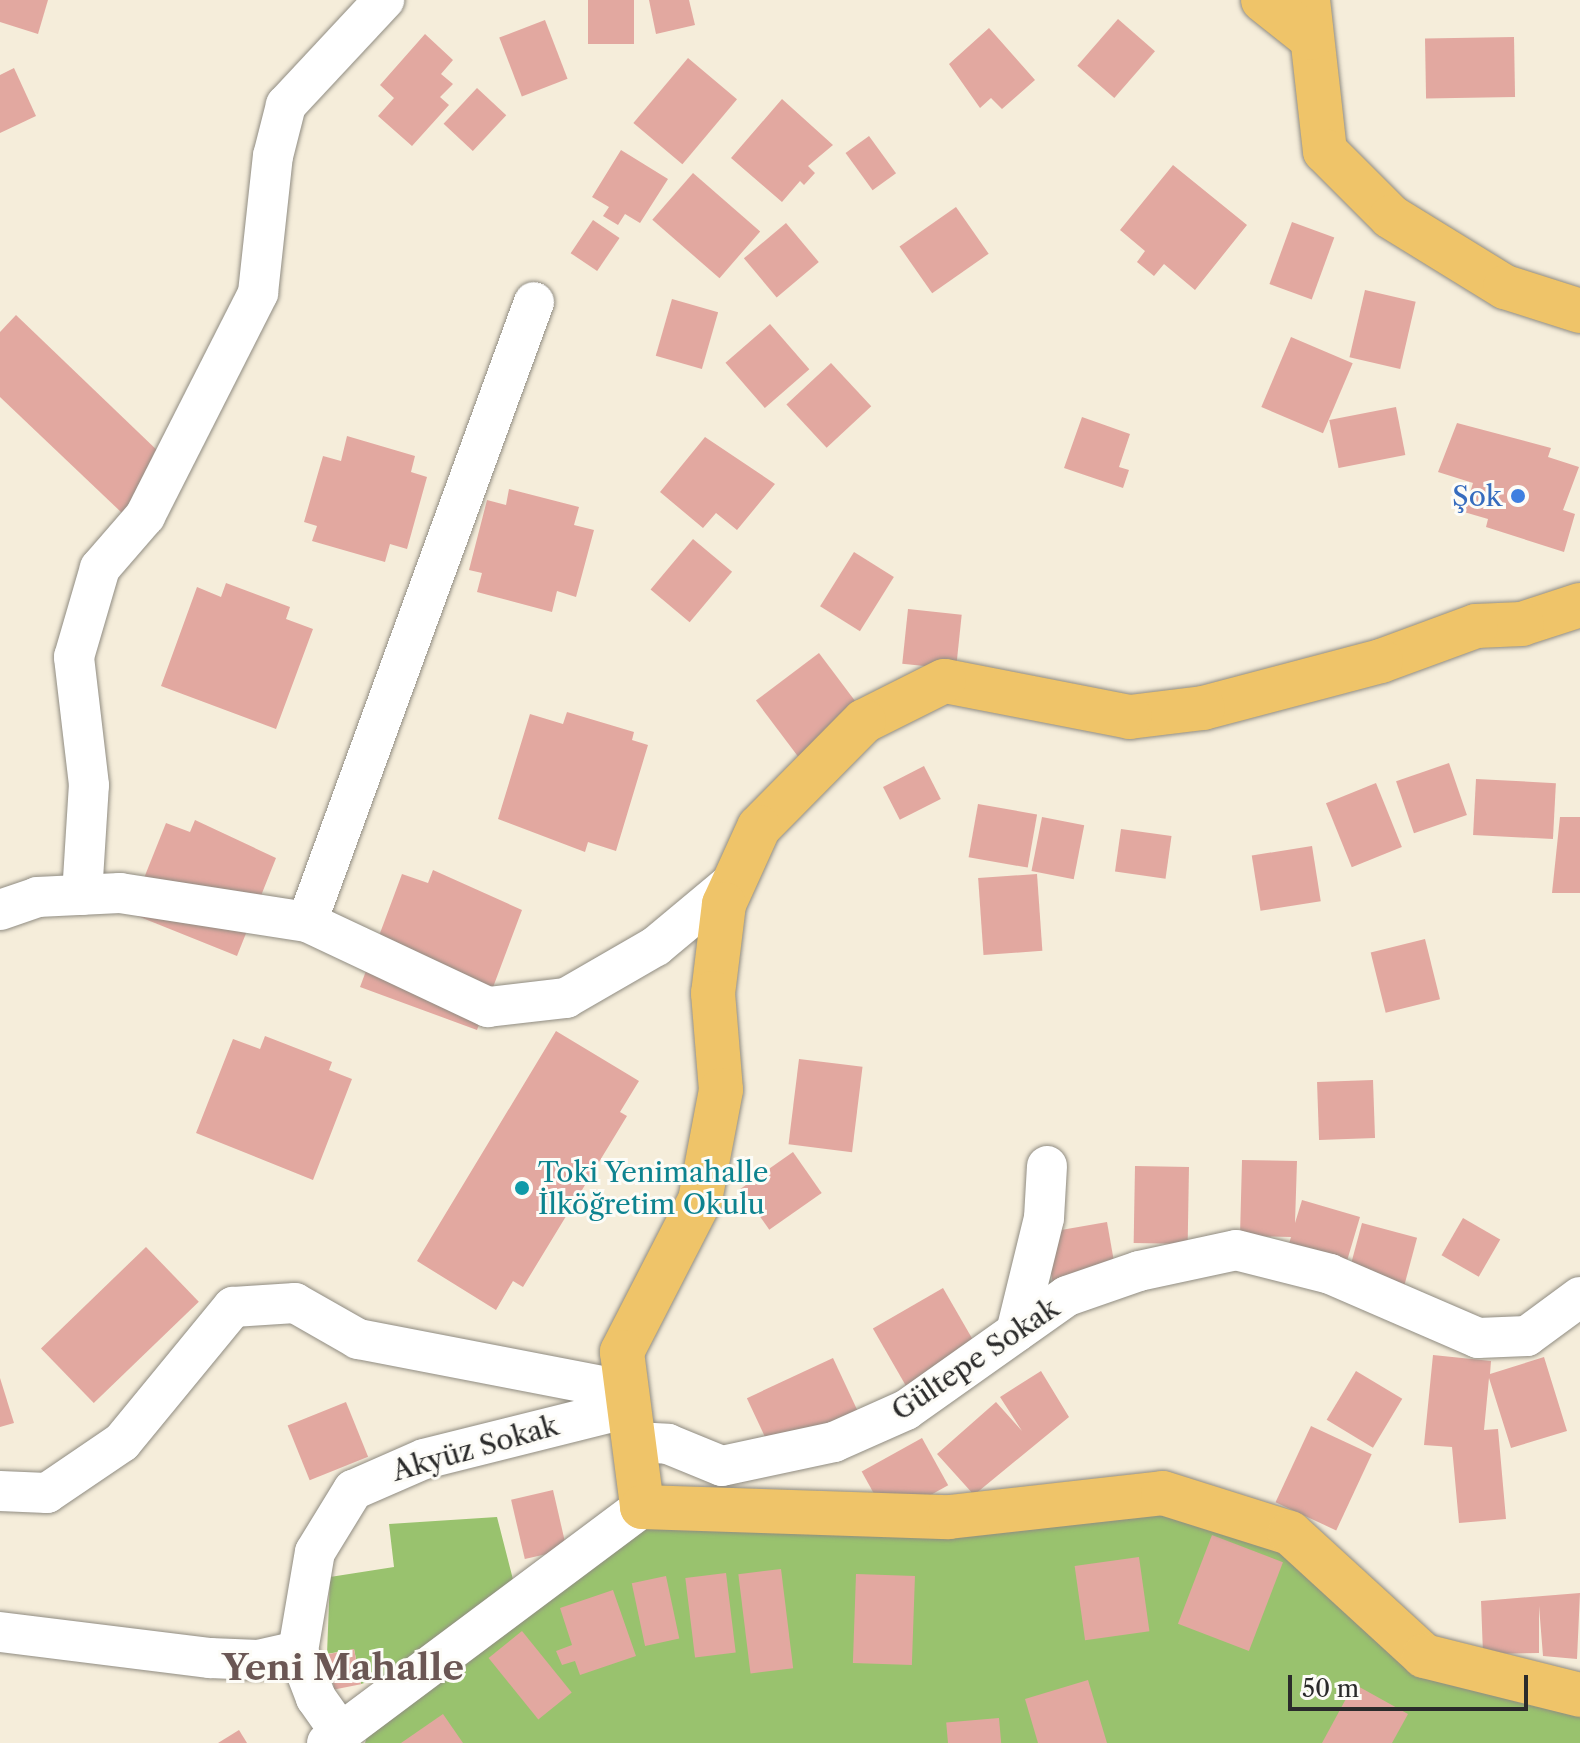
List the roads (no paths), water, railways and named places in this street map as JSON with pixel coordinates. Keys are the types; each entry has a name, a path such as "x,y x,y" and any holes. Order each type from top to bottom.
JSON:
{"main road":[{"path":"1260,0 1310,27 1325,151 1391,217 1505,287 1580,311"},
{"path":"1580,605 1522,624 1476,626 1381,661 1203,708 1130,717 944,681 864,721 759,827 724,904 713,993 721,1090 700,1200 622,1352 642,1507 949,1517 1163,1493 1290,1533 1424,1656 1580,1695"}],"street":[{"path":"82,895 89,785 74,657 100,568 145,516 258,293 273,156 286,105 384,0"},
{"path":"307,922 534,302"},
{"path":"0,910 37,897 120,893 307,922 488,1007 566,998 656,946 734,881"},
{"path":"1016,1332 1044,1218 1047,1166"},
{"name":"Gültepe Sokak","path":"0,1491 47,1493 122,1442 233,1307 295,1303 358,1339 630,1414 668,1444 722,1466 834,1442 906,1410 1016,1332 1103,1281 1236,1250 1330,1274 1478,1338 1527,1336 1580,1297"},
{"name":"Akyüz Sokak","path":"298,1651 315,1552 353,1490 424,1459 630,1414"},
{"path":"0,1632 210,1658 298,1651 316,1698 344,1739 377,1703 642,1507"}],"place":[{"name":"Şok","path":"1518,496"},
{"name":"Toki Yenimahalle İlköğretim Okulu","path":"522,1188"}],"district":[{"name":"Yeni Mahalle","path":"343,1668"}]}
